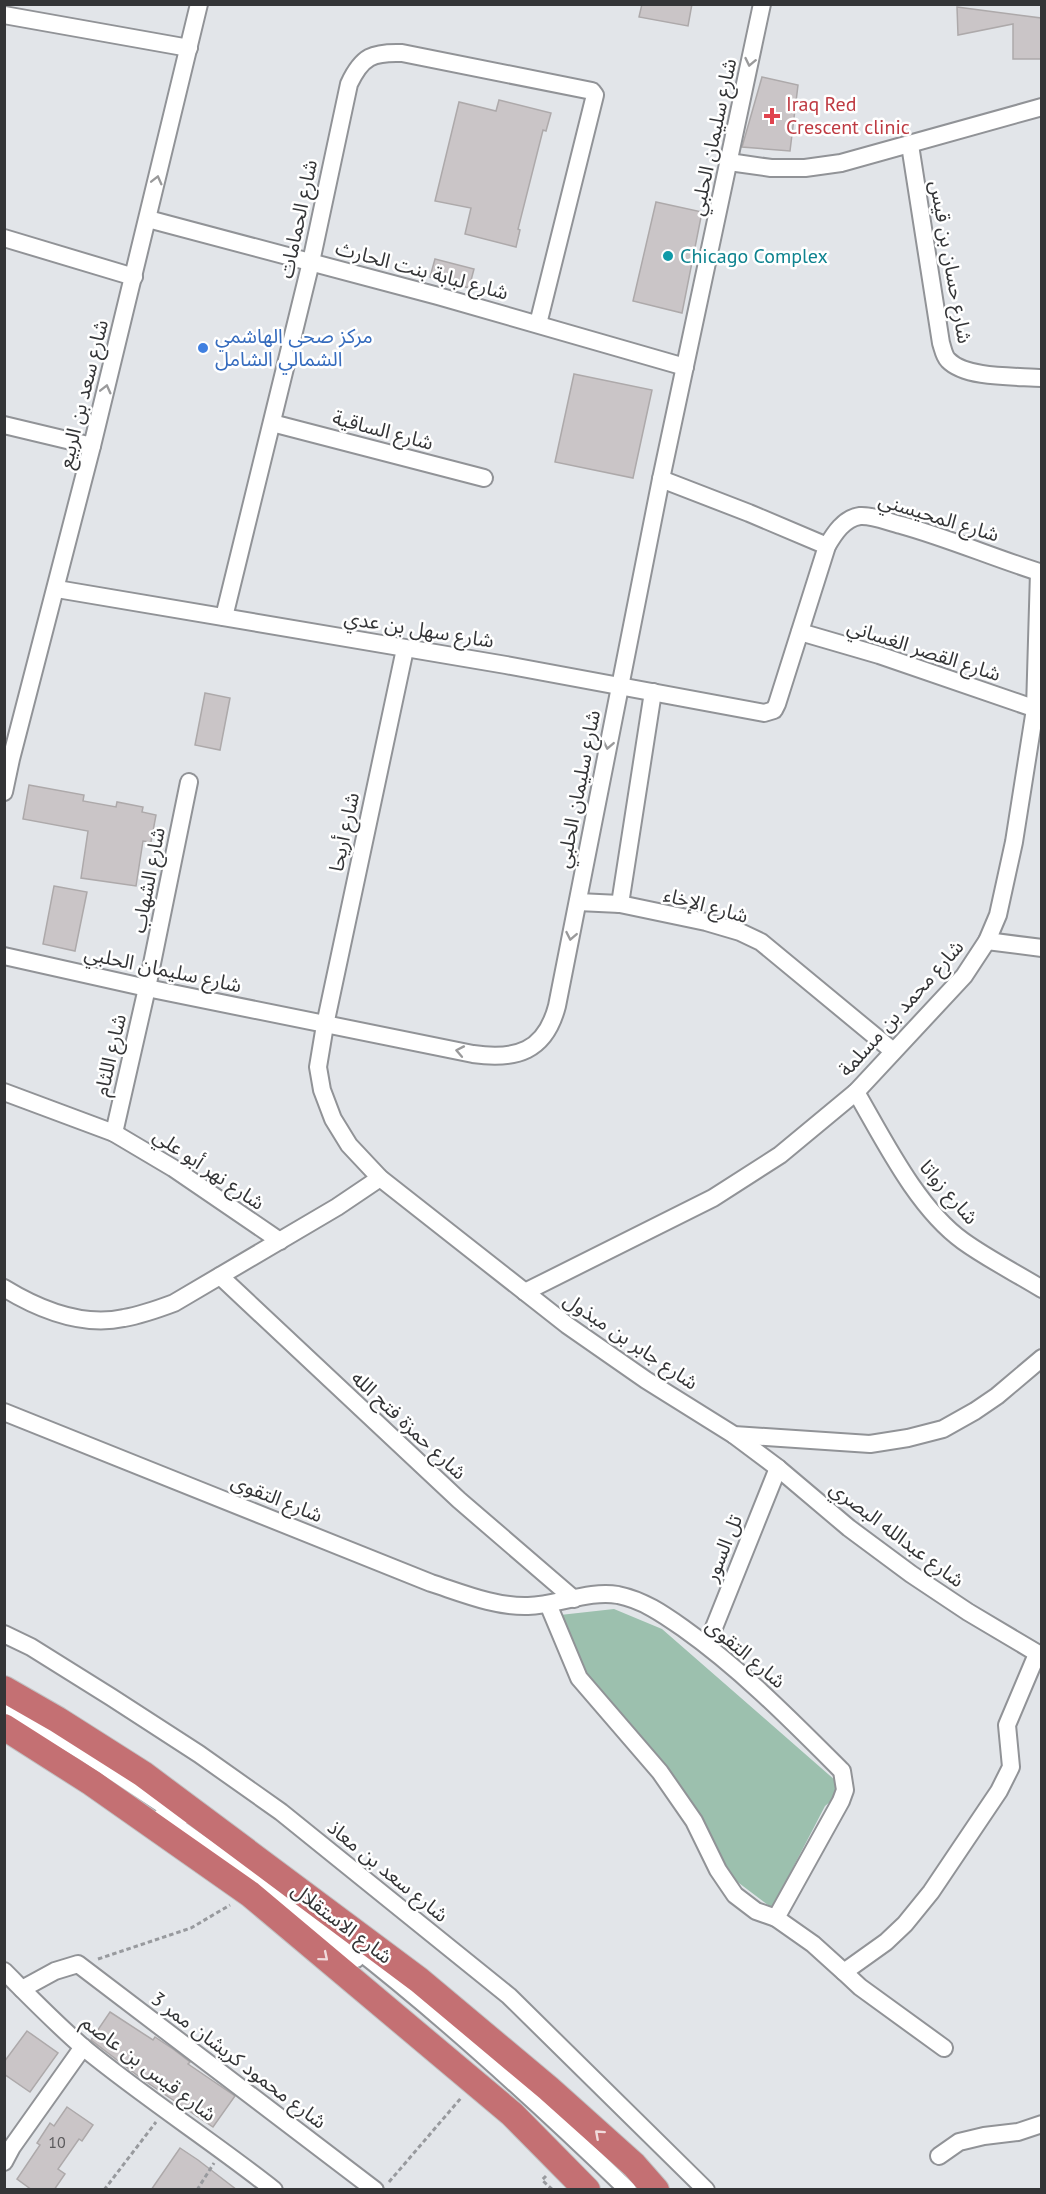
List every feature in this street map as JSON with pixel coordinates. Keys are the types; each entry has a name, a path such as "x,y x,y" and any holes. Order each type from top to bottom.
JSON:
{"highway":[{"name":"شارع الاستقلال","path":"4,1689 143,1774 419,1980 548,2088 631,2177 656,2190"},
{"name":"شارع الاستقلال","path":"4,1727 92,1783 250,1894 512,2114 587,2190"},
{"path":"631,2177 666,2190"}],"street":[{"name":"شارع سعد بن الربيع","path":"4,792 8,758 57,589 199,4"},
{"name":"شارع سليمان الحلبي","path":"4,956 325,1025 493,1057 525,1051 546,1033 553,1020 578,902 661,479 762,4"},
{"path":"4,15 189,48"},
{"name":"شارع الحمامات","path":"225,617 311,262 349,84 355,71 365,59 381,52 402,53 592,91 595,100 538,324"},
{"path":"729,162 771,168 805,168 840,164 1041,107"},
{"name":"شارع حسان بن قيس","path":"910,146 941,343 946,358 955,366 986,374 1041,378"},
{"name":"شارع لبابة بنت الحارث","path":"148,219 538,324 685,368"},
{"path":"4,238 134,277"},
{"name":"شارع الساقية","path":"272,423 484,478"},
{"path":"4,425 92,446"},
{"path":"661,479 827,546"},
{"name":"شارع المحيسني","path":"774,710 827,546 841,526 851,518 861,516 935,535 1040,572"},
{"name":"شارع محمد بن مسلمة","path":"525,1292 713,1198 780,1155 856,1092 964,976 987,941 998,915 1014,842 1038,710 1040,572"},
{"name":"شارع سهل بن عدي","path":"57,589 506,665 764,713 774,710"},
{"name":"شارع القصر الغساني","path":"800,632 879,655 1038,710"},
{"name":"شارع أريحا","path":"325,1025 405,649"},
{"path":"620,904 652,692"},
{"name":"شارع الشهاب","path":"147,988 189,782"},
{"name":"شارع الإخاء","path":"578,902 620,904 740,932 761,942 893,1052"},
{"path":"987,941 1041,948"},
{"name":"شارع اللثام","path":"114,1133 147,988"},
{"name":"شارع جابر بن مبذول","path":"325,1025 318,1066 322,1089 333,1119 349,1145 380,1178 525,1292 609,1354 734,1435 870,1444 943,1430 997,1396 1041,1358"},
{"name":"شارع نهر أبو علي","path":"4,1092 114,1133 173,1168 280,1242"},
{"name":"شارع زواتا","path":"856,1092 902,1169 946,1226 962,1240 1041,1289"},
{"path":"4,1288 45,1310 100,1321 123,1319 174,1303 337,1208 380,1178"},
{"name":"شارع حمزة فتح الله","path":"220,1276 459,1500 574,1599"},
{"name":"شارع التقوى","path":"4,1412 431,1583 503,1604 526,1606 601,1594 619,1595 641,1602 659,1612 707,1645 748,1680 842,1772 845,1790 776,1918"},
{"name":"شارع عبدالله البصري","path":"734,1435 778,1468 849,1528 911,1574 1039,1655"},
{"name":"تل السور","path":"707,1645 778,1468"},
{"path":"548,1604 579,1678 660,1772 694,1821 718,1870 735,1895 756,1911 776,1918 796,1930 860,1987 944,2048"},
{"name":"شارع سعد بن معاذ","path":"4,1634 31,1647 111,1696 281,1812 509,1996 706,2190"},
{"path":"844,1972 878,1948 905,1924 931,1892 999,1791 1011,1767 1007,1725 1039,1655"},
{"path":"4,1705 83,1752 195,1827 374,1963 505,2076 631,2177"},
{"path":"4,1715 124,1790 261,1885 313,1925 443,2032 616,2190"},
{"path":"22,1989 55,1971 78,1964"},
{"name":"شارع محمود كريشان ممر 3","path":"78,1964 375,2190"},
{"name":"شارع قيس بن عاصم","path":"4,1971 83,2047 274,2190"},
{"path":"7,2151 83,2047"},
{"path":"939,2156 959,2142 1018,2132 1041,2124"}],"path":[{"path":"78,1964 191,1928 250,1894"},
{"path":"382,2190 474,2083"},
{"path":"104,2190 144,2138"},
{"path":"197,2190 204,2180"},
{"path":"542,2180 553,2190"}],"green space":[{"path":"614,1609 662,1629 836,1781 837,1796 825,1806 772,1908 727,1874 651,1766 585,1696 560,1615"}],"building":[{"path":"642,4 692,4 688,26 639,17"},
{"path":"957,7 1041,18 1041,59 1013,59 1013,24 958,35"},
{"name":"Iraq Red Crescent clinic","path":"762,77 798,85 790,151 742,147"},
{"path":"499,100 551,113 546,131 543,130 518,229 520,230 516,247 465,234 471,208 435,201 459,102 496,111"},
{"name":"Chicago Complex","path":"656,202 702,212 682,313 633,301"},
{"path":"435,259 474,269 469,288 430,277"},
{"path":"574,374 652,390 633,478 555,462"},
{"path":"205,693 230,698 220,750 195,745"},
{"path":"29,785 84,795 83,801 116,807 117,802 143,807 142,812 156,815 151,842 143,841 136,886 81,878 88,831 23,819"},
{"path":"54,886 87,892 75,951 43,944"},
{"path":"110,2012 153,2040 155,2037 173,2049 190,2062 188,2064 235,2096 213,2127 142,2079 91,2040"},
{"path":"27,2031 58,2053 30,2092 4,2074 4,2062"},
{"path":"67,2107 93,2125 82,2141 79,2139 58,2169 65,2174 54,2190 32,2190 17,2179 40,2145 37,2143 50,2123 54,2126"},
{"path":"180,2148 198,2160 237,2190 151,2190"}],"place":[{"name":"Iraq Red Crescent clinic","path":"772,116"},
{"name":"Chicago Complex","path":"668,256"},
{"name":"مركز صحي الهاشمي الشمالي الشامل","path":"203,348"}]}
